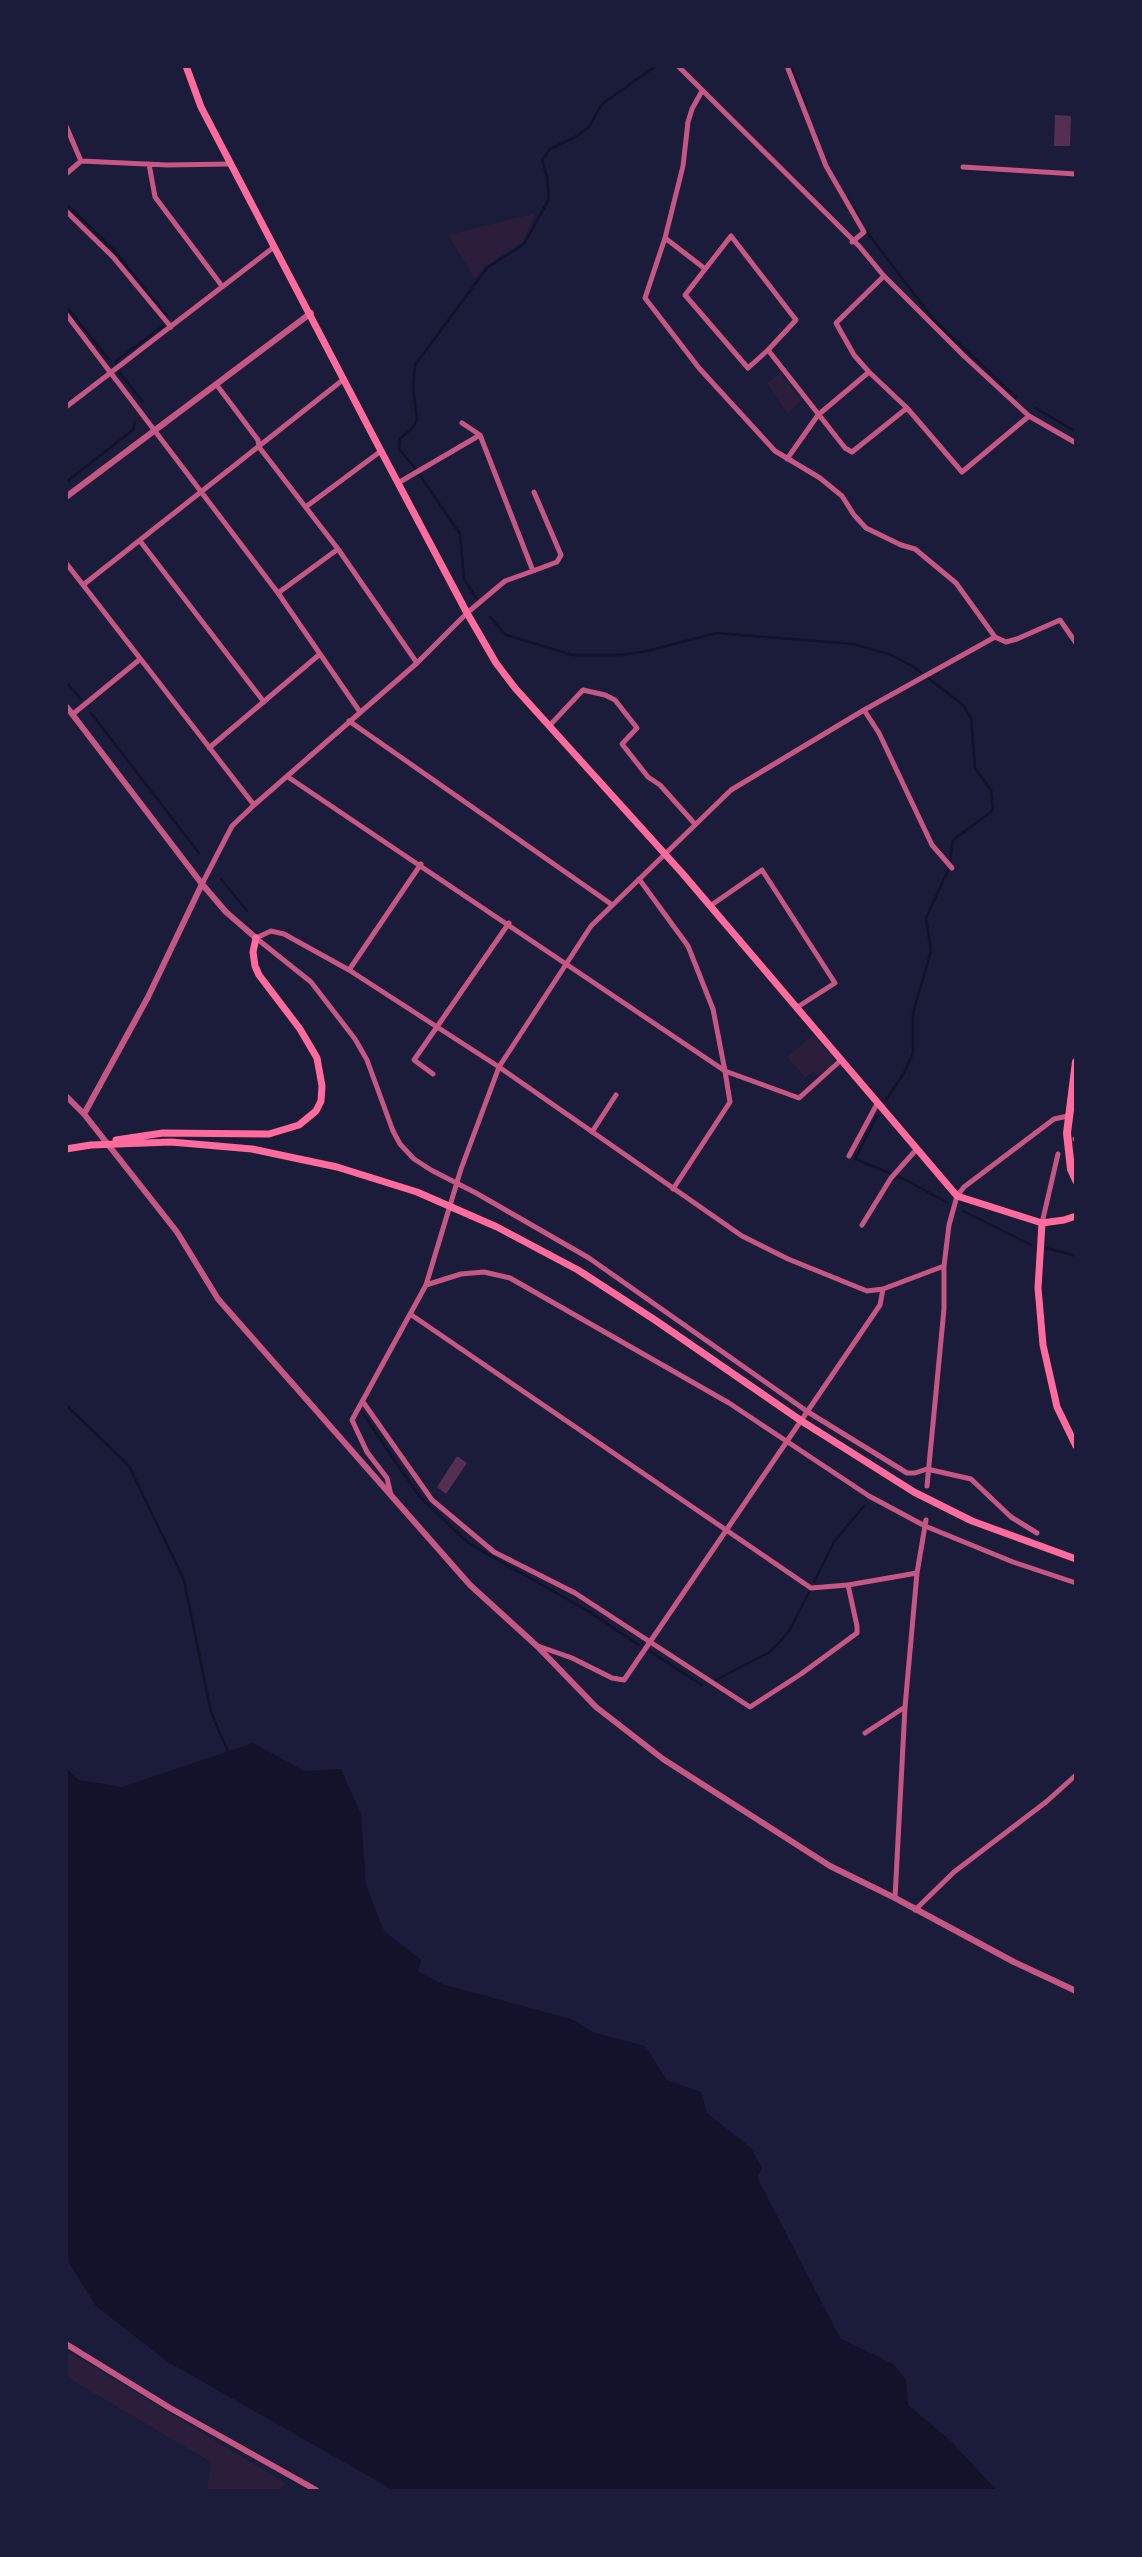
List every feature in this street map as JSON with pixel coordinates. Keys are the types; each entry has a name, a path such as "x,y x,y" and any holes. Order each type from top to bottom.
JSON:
{"main road":[{"path":"186,66 201,107 381,451 467,613 496,663 515,688 665,854 957,1196 1042,1223 1076,1216"},
{"path":"66,1149 163,1133 269,1134 289,1129 308,1119 316,1111 321,1101 321,1069 313,1049 254,966 256,938"},
{"path":"1076,1062 1073,1099 1068,1116 1068,1145 1076,1180"},
{"path":"91,1145 171,1142 252,1149 337,1167 417,1192 497,1227 578,1270 840,1446 914,1492 972,1521 1076,1559"},
{"path":"1042,1223 1038,1288 1041,1332 1057,1407 1076,1446"}],"street":[{"path":"678,66 859,246 884,276 964,356 1029,416 1076,443"},
{"path":"788,66 826,166 864,232 852,242"},
{"path":"702,91 688,122 683,166 665,238 645,298 699,368 765,442 820,478 842,496 854,516 866,528 915,549 956,583 995,638 1006,642 1017,639 1060,620 1076,643"},
{"path":"66,126 81,161"},
{"path":"66,174 81,161 230,164"},
{"path":"149,164 155,197 222,286"},
{"path":"962,167 1076,174"},
{"path":"66,211 113,257 171,327"},
{"path":"731,236 796,320 768,350 748,368 685,295 731,236"},
{"path":"665,238 704,268"},
{"path":"66,407 274,247"},
{"path":"884,276 836,323 855,355 869,372 907,408 962,472 1029,416"},
{"path":"66,497 311,313"},
{"path":"66,314 278,593 360,712"},
{"path":"768,350 845,448 852,452 907,408"},
{"path":"787,458 818,415 869,372"},
{"path":"83,584 344,379"},
{"path":"216,384 258,440 259,447 338,549 417,663"},
{"path":"462,423 480,435 533,572"},
{"path":"398,483 480,435"},
{"path":"307,506 381,451"},
{"path":"84,1114 148,997 232,826 417,663 505,580 557,562 561,555 534,492"},
{"path":"140,541 264,702"},
{"path":"278,593 338,549"},
{"path":"66,563 254,805"},
{"path":"392,1499 387,1478 366,1451 352,1420 426,1284 457,1184 499,1066 591,926 694,823 732,790 864,710 995,638"},
{"path":"209,748 320,654"},
{"path":"73,714 139,660"},
{"path":"550,725 583,690 615,700 637,729 622,744 648,777 660,785 694,823"},
{"path":"66,706 226,912 311,982 367,1060 393,1131 400,1144 414,1159 589,1258 808,1412 907,1473 927,1469 971,1479 1011,1517 1037,1533"},
{"path":"864,710 879,733 932,845 952,868"},
{"path":"349,721 611,904"},
{"path":"288,777 509,923 565,964 725,1071 799,1098 840,1061"},
{"path":"349,970 421,864"},
{"path":"710,906 762,870 835,983 796,1008"},
{"path":"639,878 688,946 713,1009 730,1102 673,1189"},
{"path":"433,1074 414,1060 509,923"},
{"path":"256,938 271,931 284,934 349,970 499,1066 742,1236 788,1259 867,1291 883,1289 944,1266"},
{"path":"592,1132 616,1095"},
{"path":"66,1096 84,1114 177,1232 218,1299 470,1585 537,1646 596,1707 663,1759 830,1866 1014,1962 1076,1991"},
{"path":"849,1156 877,1104"},
{"path":"927,1486 944,1309 944,1266 949,1225 957,1196 964,1187 1054,1119 1068,1116"},
{"path":"862,1225 894,1175 916,1150"},
{"path":"1042,1223 1058,1154"},
{"path":"426,1284 484,1272 510,1278 718,1396 869,1496 1013,1562 1076,1583"},
{"path":"537,1646 572,1658 612,1678 624,1680 880,1305 883,1289"},
{"path":"410,1314 811,1588 848,1585 917,1573"},
{"path":"363,1402 432,1500 494,1552 575,1594 750,1707 857,1633 858,1626 848,1585"},
{"path":"895,1898 905,1707 917,1573 926,1523"},
{"path":"864,1733 905,1707"},
{"path":"915,1910 954,1872 1076,1775"},
{"path":"66,2344 316,2490"}],"shaded area":[{"path":"536,213 523,241 484,267 475,279 448,235"},
{"path":"780,373 801,400 788,414 767,383"},
{"path":"813,1035 833,1058 833,1063 818,1076 813,1071 805,1078 787,1057"},
{"path":"253,1743 304,1771 341,1769 361,1814 366,1885 384,1931 421,1960 418,1972 445,1985 571,2019 595,2033 645,2046 667,2080 701,2092 707,2113 751,2148 762,2169 757,2177 840,2338 893,2364 906,2379 908,2405 951,2441 996,2490 393,2490 168,2362 96,2306 67,2260 67,1769 79,1780 122,1787"},
{"path":"66,2350 285,2483 281,2490 207,2490 211,2462 67,2377"}],"building":[{"path":"1055,115 1071,116 1070,146 1054,146"},
{"path":"457,1456 467,1463 446,1494 437,1487"}],"waterway":[{"path":"476,598 464,579 460,534 399,449 400,439 417,420 413,388 415,365 487,268 524,244 549,199 542,160 550,149 589,127 602,104 656,66"},
{"path":"791,66 807,109"},
{"path":"847,198 860,219"},
{"path":"66,204 114,250 167,316"},
{"path":"866,231 933,319 1016,397"},
{"path":"66,306 110,361"},
{"path":"143,402 119,372 116,361 163,326"},
{"path":"1036,408 1076,432"},
{"path":"66,482 133,430 135,422"},
{"path":"490,617 506,635 573,655 621,655 717,633 853,644 889,654 914,667 963,705 971,718 975,768 991,790 993,808 953,840 949,868 926,918 931,951 913,1013 913,1053 904,1073 886,1100"},
{"path":"66,682 81,699"},
{"path":"91,713 199,853"},
{"path":"221,879 247,911"},
{"path":"877,1116 855,1159 902,1178 948,1203"},
{"path":"963,1211 1031,1245"},
{"path":"1046,1248 1076,1256"},
{"path":"66,1405 129,1466 184,1580 211,1712 228,1752"},
{"path":"364,1415 419,1496 468,1543 588,1611 639,1645"},
{"path":"814,1582 834,1542 864,1506"},
{"path":"716,1680 768,1653 778,1644 789,1631 809,1592"},
{"path":"651,1652 702,1685"}]}
